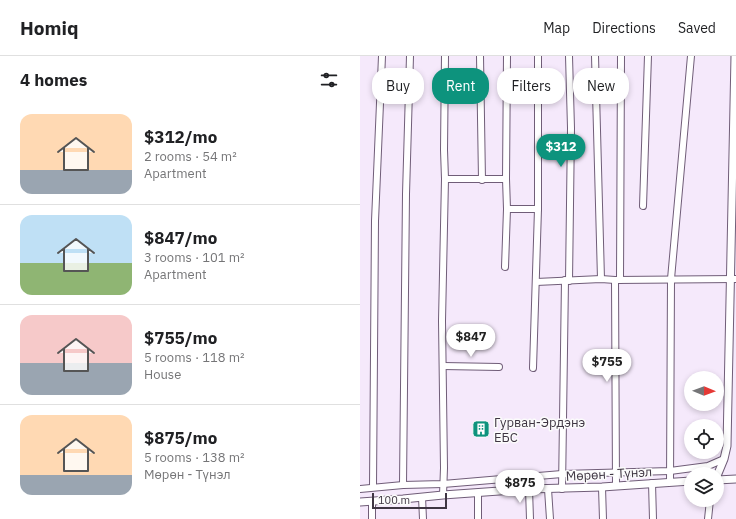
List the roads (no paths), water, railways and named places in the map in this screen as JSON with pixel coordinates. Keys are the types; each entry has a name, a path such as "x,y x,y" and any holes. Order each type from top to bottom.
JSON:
{"street":[{"path":"373,487 375,221 382,56"},
{"path":"403,485 406,194 410,56"},
{"path":"443,495 442,321 445,179 445,56"},
{"path":"480,56 482,180"},
{"path":"506,267 507,56"},
{"path":"534,368 538,209 538,56"},
{"path":"562,489 571,128 569,56"},
{"path":"595,56 601,279"},
{"path":"616,486 617,280 621,56"},
{"path":"643,206 648,56"},
{"path":"670,482 671,279 691,56"},
{"path":"721,467 727,446 733,279 735,56"},
{"path":"445,179 506,179"},
{"path":"507,209 538,209"},
{"path":"536,282 601,279 733,279"},
{"path":"443,366 499,367"},
{"path":"360,489 562,474 670,471 708,466 724,459"},
{"path":"724,480 736,479"},
{"name":"Мөрөн - Түнэл","path":"360,502 529,489 562,489 684,481"},
{"path":"652,483 653,519"},
{"path":"602,487 603,519"},
{"path":"529,489 530,519"},
{"path":"548,489 550,519"},
{"path":"478,493 478,519"},
{"path":"422,497 423,519"},
{"path":"372,501 372,519"},
{"path":"708,519 709,507"}],"place":[{"name":"Гурван-Эрдэнэ ЕБС","path":"481,429"}]}
